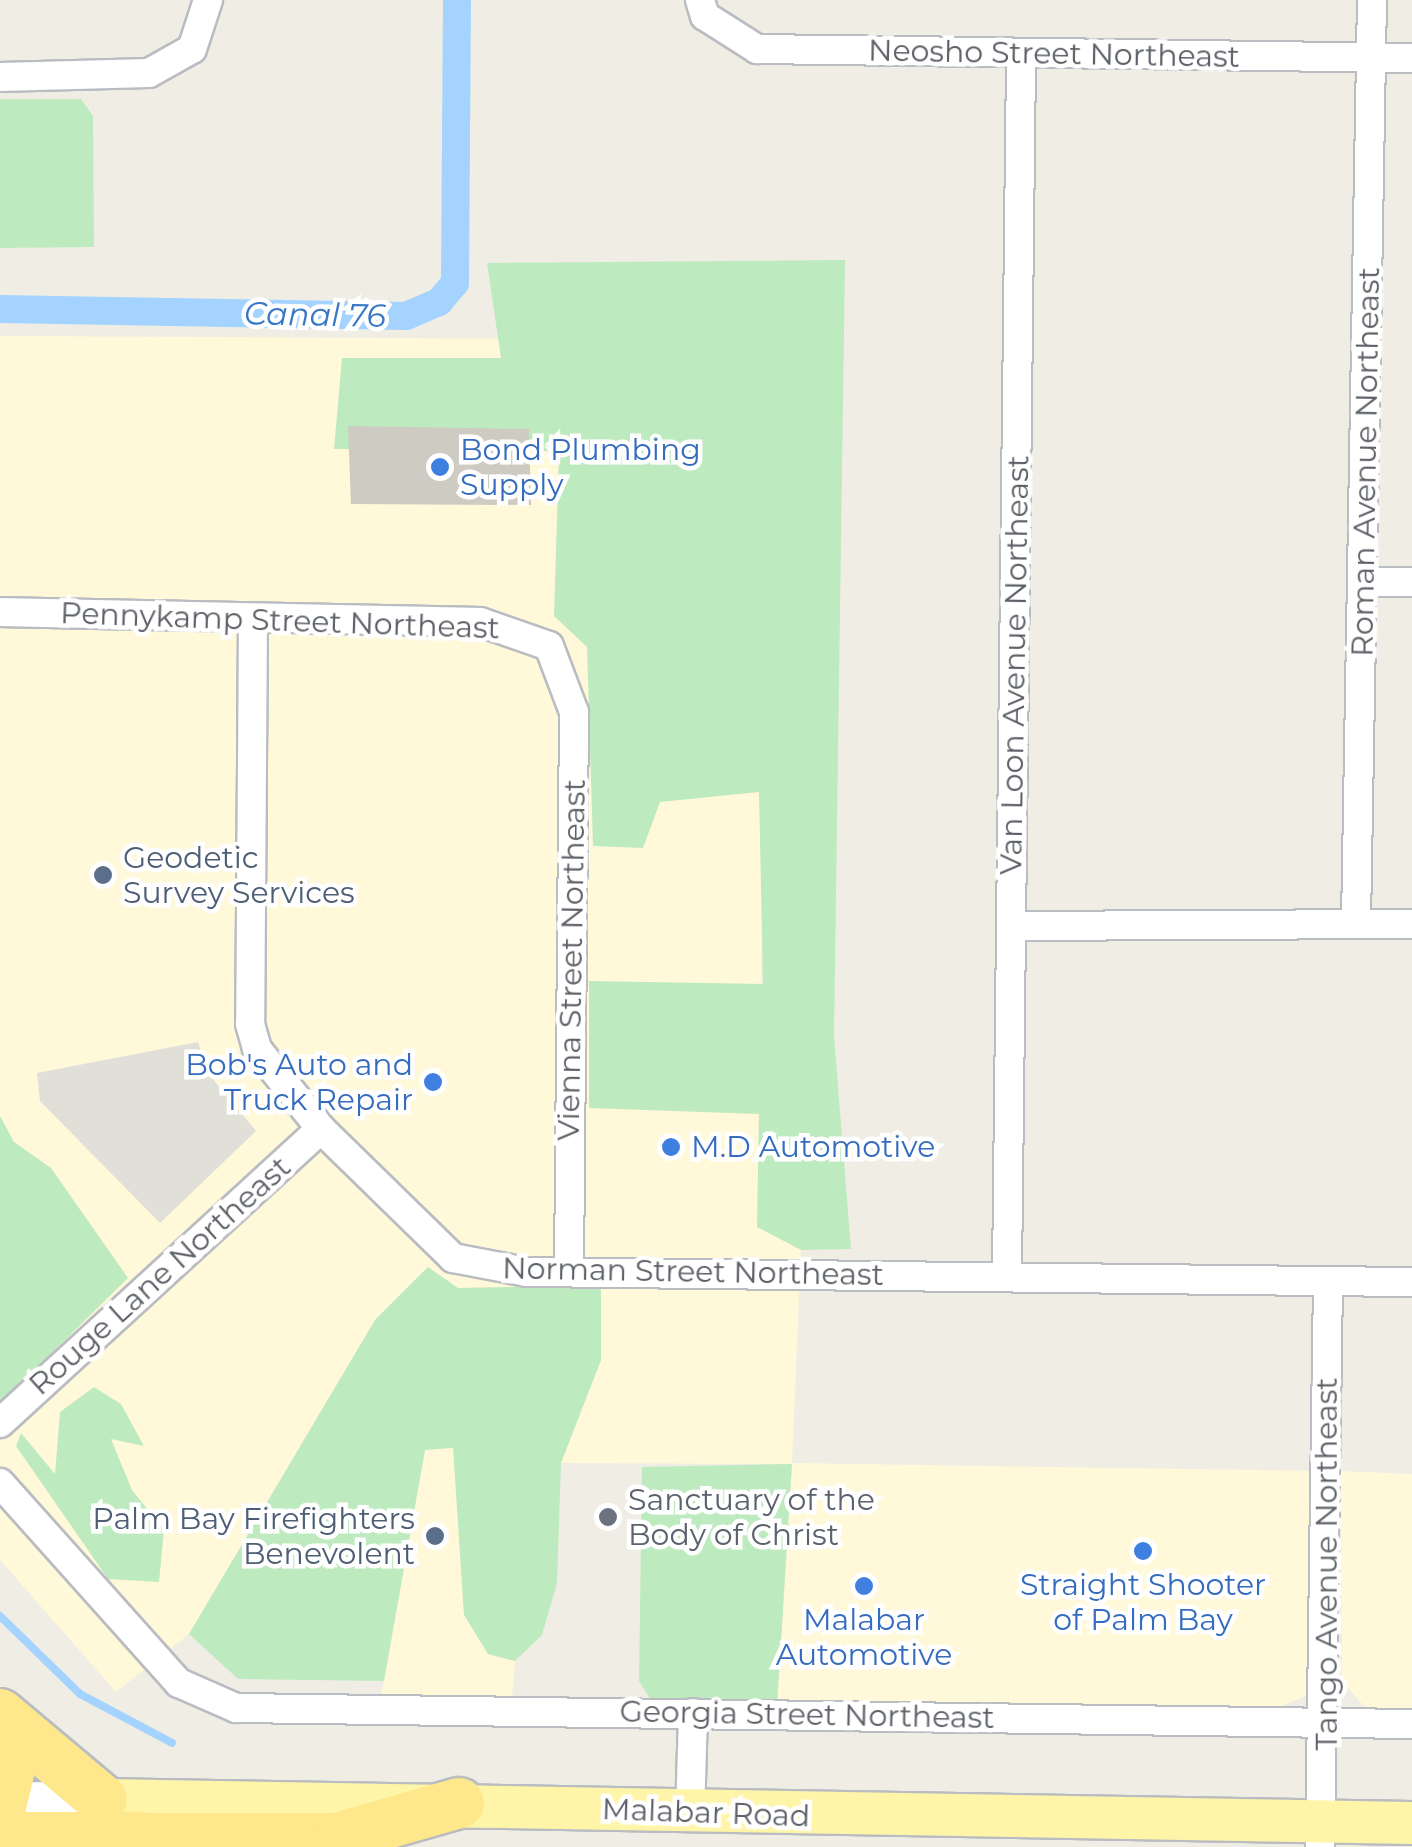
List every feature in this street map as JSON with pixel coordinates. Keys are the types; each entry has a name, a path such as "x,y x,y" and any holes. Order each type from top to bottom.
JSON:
{"highway":[{"path":"9,1724 102,1800"},
{"path":"9,1724 1,1813 337,1838 459,1803"}],"main road":[{"name":"Malabar Road","path":"1,1813 102,1800 459,1803 703,1831 789,1816 1321,1834 1412,1823"}],"street":[{"path":"0,77 149,73 192,49 208,0"},
{"name":"Roman Avenue Northeast","path":"1356,923 1365,582 1372,0"},
{"name":"Neosho Street Northeast","path":"702,8 757,49 1020,56 1412,58"},
{"name":"Van Loon Avenue Northeast","path":"1008,1275 1020,56"},
{"path":"1365,582 1412,582"},
{"name":"Pennykamp Street Northeast","path":"0,612 506,625 553,652"},
{"name":"Norman Street Northeast","path":"253,620 250,1024 258,1049 320,1129 453,1258 483,1268 569,1272 1412,1282"},
{"name":"Vienna Street Northeast","path":"553,652 574,712 569,1272"},
{"path":"1012,926 1412,924"},
{"name":"Rouge Lane Northeast","path":"0,1423 320,1129"},
{"name":"Tango Avenue Northeast","path":"1321,1834 1326,1722 1328,1281"},
{"name":"Georgia Street Northeast","path":"0,1483 178,1683 203,1698 236,1708 1412,1724"},
{"path":"693,1713 703,1831"}],"shaded area":[{"path":"0,336 772,340 757,1226 801,1250 792,1463 1317,1471 1308,1695 1265,1713 777,1705 792,1464 561,1463 601,1360 601,1286 458,1288 428,1267 375,1320 189,1634 116,1692 0,1560"},
{"path":"198,1042 207,1072 256,1131 160,1223 40,1101 37,1073"},
{"path":"453,1447 488,1654 515,1661 512,1699 381,1697 425,1450"},
{"path":"1341,1471 1412,1474 1412,1712 1369,1712 1342,1681"}],"green space":[{"path":"0,99 81,99 93,116 94,247 0,248"},
{"path":"845,260 834,1036 851,1249 801,1250 757,1227 759,1114 589,1108 589,981 763,984 759,792 660,802 643,848 593,846 587,647 554,616 559,451 334,449 342,358 501,358 487,263"},
{"path":"0,1116 14,1142 51,1168 128,1278 0,1404"},
{"path":"428,1267 458,1288 601,1285 601,1360 561,1463 557,1583 542,1635 515,1661 488,1654 464,1615 453,1448 425,1450 384,1681 238,1679 189,1634 375,1320"},
{"path":"94,1387 121,1404 144,1446 111,1439 132,1490 164,1530 159,1582 108,1579 16,1446 21,1433 55,1474 60,1412"},
{"path":"792,1464 777,1705 652,1702 639,1681 642,1467"}],"building":[{"name":"Bond Plumbing Supply","path":"348,426 529,429 531,505 351,504"}],"waterway":[{"name":"Canal 76","path":"0,309 406,316 439,302 455,283 457,0"},
{"path":"0,1616 80,1694 172,1743"}],"place":[{"name":"Bond Plumbing Supply","path":"440,467"},
{"name":"Geodetic Survey Services","path":"103,875"},
{"name":"Bob's Auto and Truck Repair","path":"433,1082"},
{"name":"M.D Automotive","path":"671,1147"},
{"name":"Sanctuary of the Body of Christ","path":"608,1517"},
{"name":"Palm Bay Firefighters Benevolent","path":"435,1536"},
{"name":"Straight Shooter of Palm Bay","path":"1143,1551"},
{"name":"Malabar Automotive","path":"864,1586"}]}
